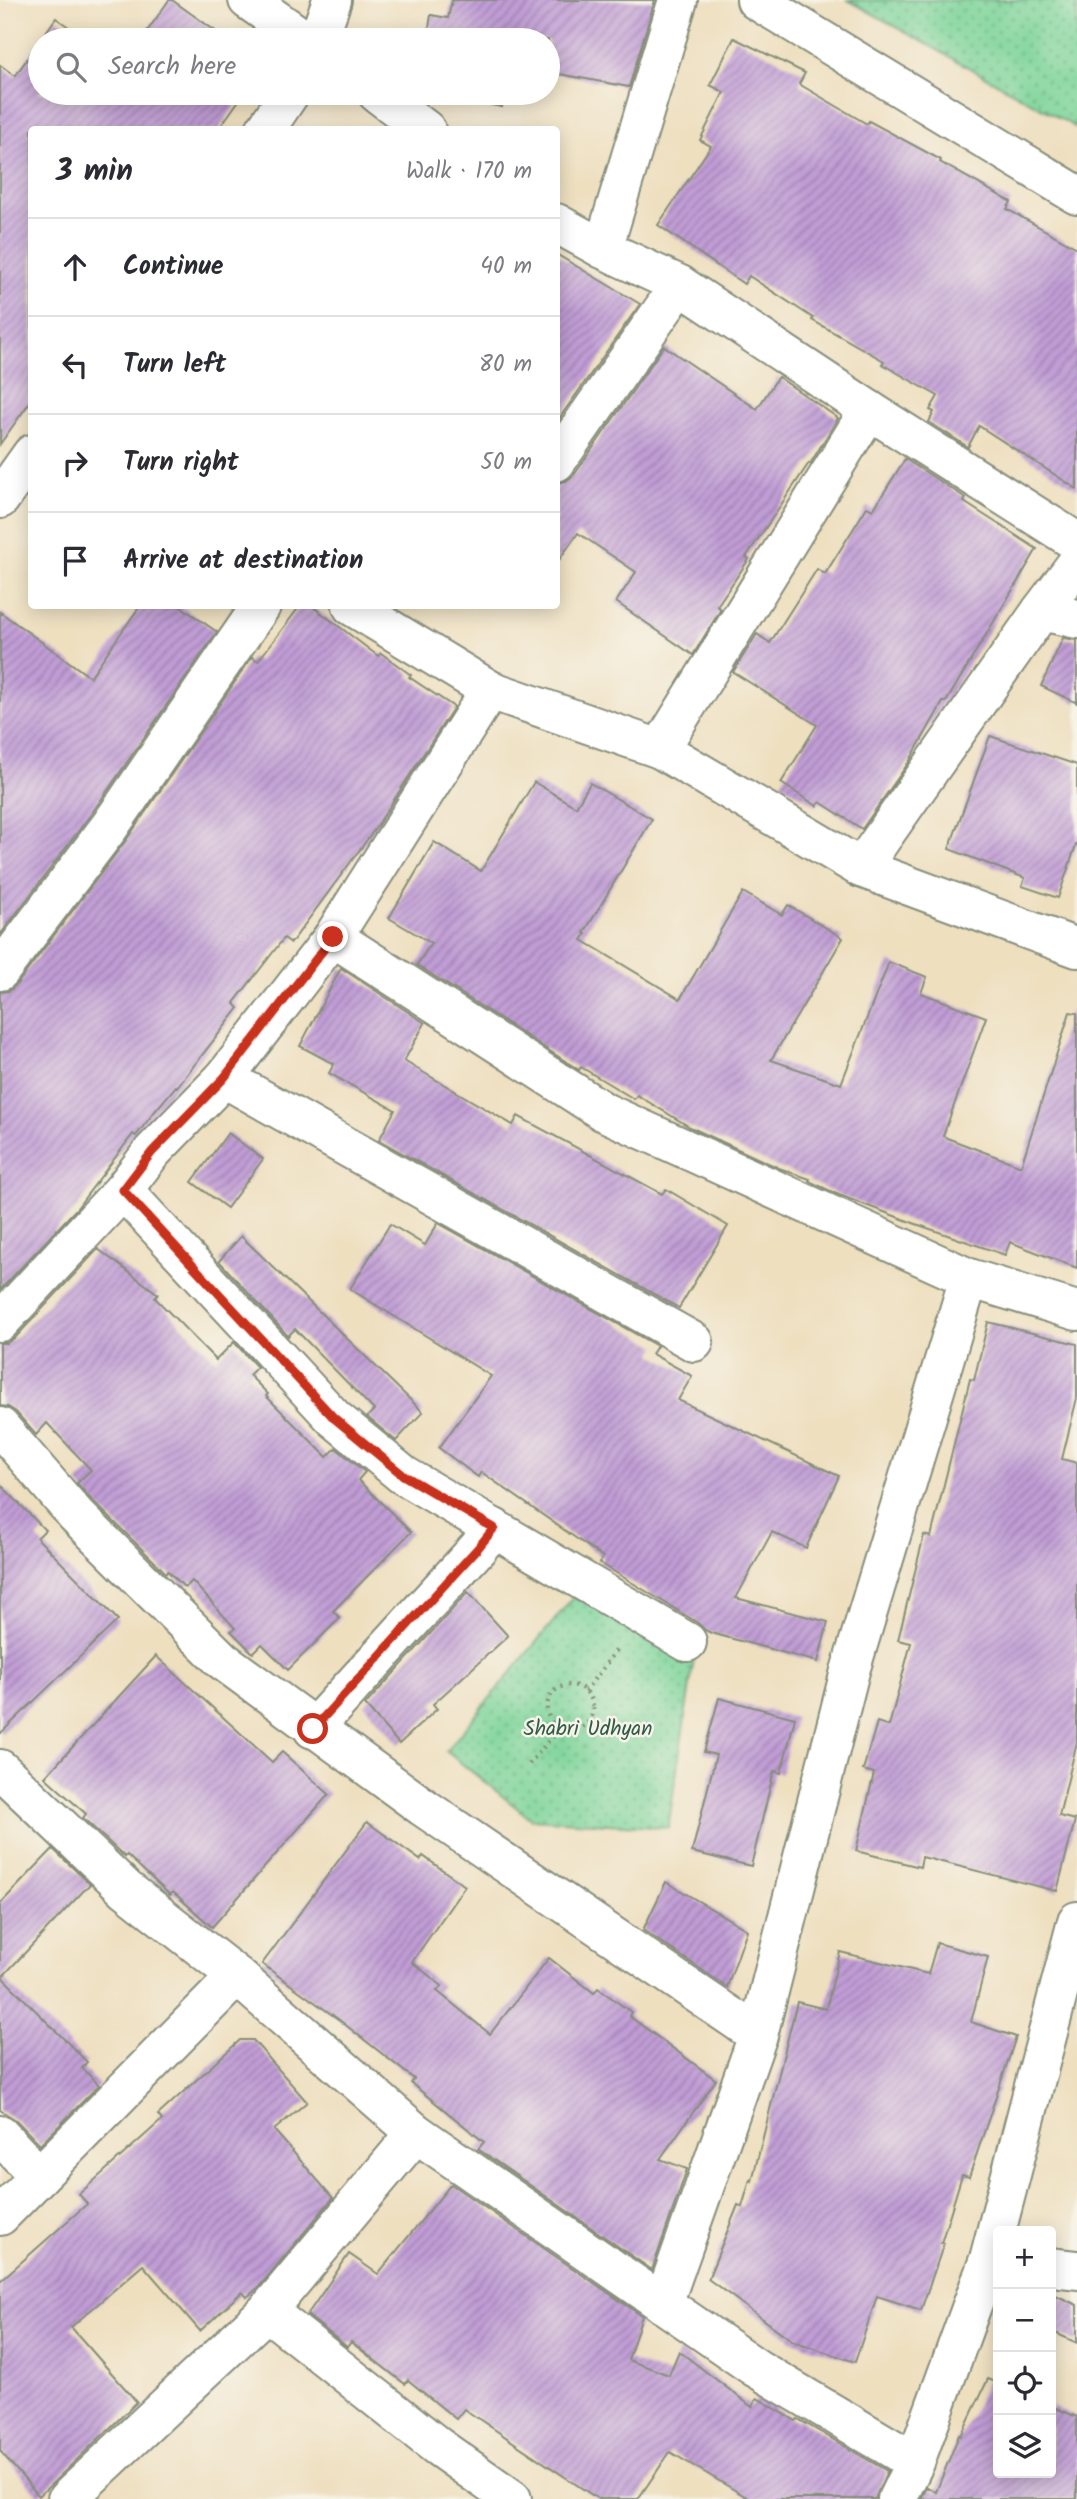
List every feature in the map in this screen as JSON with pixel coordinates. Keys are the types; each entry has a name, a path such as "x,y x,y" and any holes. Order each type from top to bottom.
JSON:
{"street":[{"path":"248,0 288,28"},
{"path":"322,28 332,0"},
{"path":"603,248 678,0"},
{"path":"755,0 1077,195"},
{"path":"268,126 282,105"},
{"path":"393,105 421,126"},
{"path":"560,225 680,285 869,410 1077,542"},
{"path":"560,456 680,285"},
{"path":"660,749 869,410"},
{"path":"3,489 28,459"},
{"path":"861,868 1059,615 1077,563"},
{"path":"0,971 110,826 259,609"},
{"path":"357,609 490,690 660,749 861,868 1077,948"},
{"path":"0,1322 123,1190 152,1152 224,1078 333,937 490,690"},
{"path":"333,937 604,1112 969,1278 1077,1311"},
{"path":"224,1078 694,1342"},
{"path":"123,1190 334,1418 403,1475 687,1642"},
{"path":"663,2304 758,2035 849,1671 969,1278"},
{"path":"0,1427 76,1515 222,1660 313,1729 435,1815 758,2035"},
{"path":"313,1729 494,1528"},
{"path":"0,1769 125,1889 237,1976 416,2133 756,2368 915,2462"},
{"path":"1002,2226 1075,1933"},
{"path":"0,2216 237,1976"},
{"path":"67,2499 267,2311 416,2133"},
{"path":"0,2135 39,2176"},
{"path":"897,2499 915,2462 993,2263"},
{"path":"1056,2268 1077,2270"},
{"path":"267,2311 437,2446 512,2499"}],"path":[{"path":"585,1691 624,1641"},
{"path":"571,1685 585,1691 593,1710 586,1723 574,1730 560,1728 549,1717 547,1710 551,1695 556,1689 571,1685"},
{"path":"528,1764 560,1728"}],"green space":[{"path":"848,0 1077,0 1077,128"},
{"name":"Shabri Udhyan","path":"581,1588 696,1646 668,1828 531,1819 446,1751"}],"building":[{"path":"169,0 172,0 211,28 149,28"},
{"path":"452,0 655,0 629,87 560,74 560,28 429,28 431,15 448,18"},
{"path":"56,18 70,28 49,28"},
{"path":"734,38 805,73 799,84 867,124 869,121 941,160 940,162 1011,202 1007,209 1077,248 1077,489 979,426 968,447 929,422 934,412 930,410 938,396 812,320 813,318 749,276 744,284 658,225 711,146 700,140 724,92 710,85"},
{"path":"28,58 28,105 236,105 221,126 28,126 28,405 0,444 0,65 15,76"},
{"path":"560,256 640,304 560,417"},
{"path":"664,346 757,409 778,377 838,418 746,557 749,559 717,606 721,609 693,655 616,602 636,572 578,533 560,558 560,482 574,475"},
{"path":"905,459 966,498 964,502 1037,549 909,762 862,829 820,802 817,806 781,783 817,725 733,672 757,634 770,643 817,569 825,574 867,507 873,510"},
{"path":"138,609 184,609 217,632 92,813 0,935 0,612 90,677"},
{"path":"298,609 316,609 378,656 381,653 411,675 409,677 454,707 375,829 291,943 284,938 234,1003 239,1008 177,1087 136,1136 133,1134 77,1208 0,1290 0,992 9,991 17,984 127,839 252,657 258,661"},
{"path":"1063,638 1077,640 1077,703 1041,686"},
{"path":"990,736 1077,765 1077,842 1058,898 1022,886 1025,878 949,849"},
{"path":"534,782 576,807 590,783 652,819 582,940 680,999 743,892 782,915 788,905 843,938 771,1060 841,1084 889,962 927,977 921,993 986,1017 943,1136 947,1138 1021,1166 1070,1012 1077,1013 1077,1268 1010,1242 1005,1255 839,1195 809,1181 810,1179 779,1168 690,1127 637,1095 634,1099 581,1067 579,1070 417,965 431,943 389,918 434,842 481,871"},
{"path":"341,968 425,1023 404,1061 513,1125 518,1116 662,1194 666,1189 728,1226 679,1308 379,1140 395,1110 329,1073 334,1064 300,1046"},
{"path":"228,1133 263,1159 227,1208 192,1182"},
{"path":"438,1223 657,1346 652,1354 692,1376 678,1400 839,1476 806,1548 772,1532 736,1598 828,1622 818,1662 705,1630 698,1623 600,1563 603,1557 481,1472 478,1477 439,1448 491,1376 350,1289 390,1224 425,1245"},
{"path":"241,1236 423,1412 396,1441 367,1417 374,1410 295,1329 288,1336 219,1261"},
{"path":"98,1249 158,1294 155,1298 216,1360 234,1342 257,1367 249,1375 268,1394 266,1396 327,1457 336,1448 365,1472 358,1480 411,1532 333,1611 340,1618 288,1670 262,1644 253,1653 231,1631 235,1628 192,1581 185,1588 168,1571 166,1573 91,1499 77,1483 91,1470 47,1423 36,1435 16,1412 0,1406 0,1343 7,1343 16,1337"},
{"path":"988,1322 1077,1344 1077,1398 1062,1459 1077,1463 1077,1742 1059,1816 1075,1820 1057,1891 922,1857 920,1867 856,1851 874,1773 863,1770 877,1722 889,1726 911,1643 898,1640 924,1535 931,1537 970,1379 974,1380"},
{"path":"0,1484 45,1530 37,1538 118,1620 0,1734"},
{"path":"468,1592 508,1636 433,1704 437,1709 399,1744 365,1705"},
{"path":"156,1656 272,1762 282,1752 329,1794 212,1927 173,1892 170,1895 127,1855 125,1857 83,1818 86,1814 45,1777"},
{"path":"719,1698 795,1718 781,1773 774,1771 751,1866 692,1852 716,1755 704,1752"},
{"path":"367,1822 420,1860 423,1856 465,1886 412,1962 442,1986 437,1991 490,2034 549,1958 594,1993 598,1988 631,2012 629,2016 716,2080 660,2159 687,2169 652,2270 478,2149 484,2142 411,2083 414,2079 262,1964"},
{"path":"53,1849 90,1884 2,1977 87,2062 82,2068 99,2085 40,2145 16,2120 0,2110 0,1904"},
{"path":"666,1882 747,1930 727,1987 643,1930"},
{"path":"937,1943 988,1957 971,2022 1016,2037 969,2177 962,2175 941,2243 944,2243 921,2310 877,2296 855,2362 793,2341 708,2279 738,2205 742,2207 750,2180 752,2181 797,2002 826,2009 840,1952 928,1974"},
{"path":"240,2040 253,2040 307,2102 274,2130 333,2198 259,2287 247,2297 242,2292 200,2331 143,2265 71,2327 137,2402 39,2496 0,2451 0,2281 87,2204 79,2194 162,2120 158,2115"},
{"path":"451,2184 642,2316 628,2360 669,2375 679,2351 752,2407 757,2398 887,2471 875,2499 750,2499 670,2452 638,2499 598,2499 464,2409 456,2419 408,2380 405,2384 351,2342 347,2347 307,2315 349,2254 378,2274"},
{"path":"1056,2295 1077,2305 1077,2343 1056,2333"},
{"path":"988,2379 993,2381 993,2478 1056,2478 1056,2408 1077,2417 1077,2499 921,2499 927,2487 936,2492 959,2435 961,2436"}],"route":[{"path":"313,1729 494,1528 403,1475 334,1418 123,1190 152,1152 224,1078 333,937"}]}
